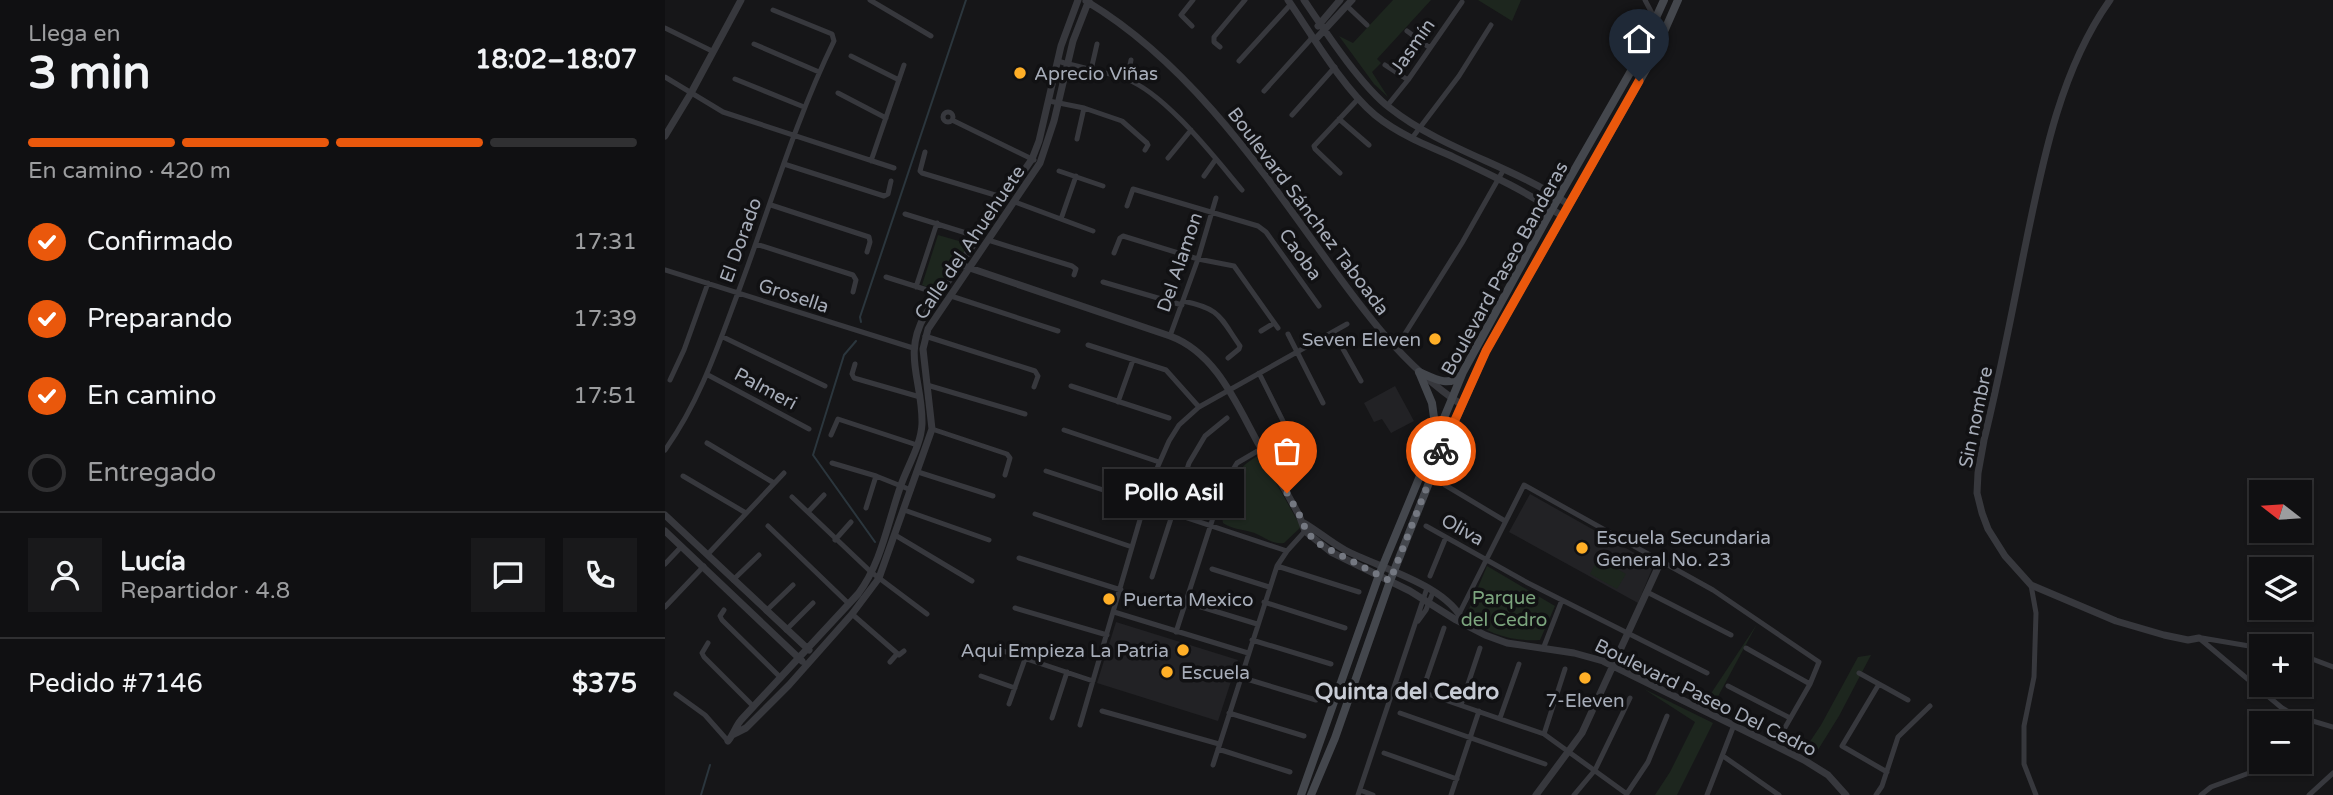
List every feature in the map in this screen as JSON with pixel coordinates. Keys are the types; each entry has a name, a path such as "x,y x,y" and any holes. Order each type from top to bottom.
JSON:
{"main road":[{"name":"Boulevard Paseo Banderas","path":"1301,795 1381,571 1463,372 1635,64 1664,0"},
{"name":"Boulevard Paseo Banderas","path":"1311,795 1335,738 1392,576 1486,351 1652,59 1678,0"},
{"path":"1419,372 1449,382 1456,380 1463,372"},
{"path":"1419,372 1431,402 1436,435"}],"street":[{"path":"665,136 741,0"},
{"path":"870,0 931,36"},
{"name":"Calle del Ahuehuete","path":"728,741 736,726 849,604 871,572 917,445 922,422 913,348 919,326 1032,159 1039,141 1066,30 1078,0"},
{"path":"1192,26 1181,16 1193,0"},
{"path":"1220,47 1214,37 1245,0"},
{"path":"1304,0 1322,27 1387,106 1435,136 1568,204"},
{"path":"1645,0 1655,19"},
{"name":"Sin nombre","path":"2110,0 2074,67 2038,185 1978,473 1977,493 1988,529 2014,569 2031,585 2116,621 2164,635 2199,638"},
{"name":"Calle del Ahuehuete","path":"734,734 741,733 753,722 852,614 879,578 932,429 923,349 925,336 933,320 1040,163 1089,1"},
{"name":"Boulevard Sánchez Taboada","path":"1089,1 1147,45 1185,81 1241,144 1346,288 1396,348 1419,372 1462,405"},
{"path":"1239,61 1290,2 1335,67 1375,115 1412,138 1498,180 1562,216"},
{"path":"1264,90 1346,2 1367,25"},
{"name":"Jasmín","path":"1387,106 1462,2"},
{"name":"El Dorado","path":"665,450 682,425 708,375 771,205 793,136 834,41 834,37 773,10"},
{"path":"1412,138 1459,76 1491,25"},
{"path":"665,28 712,51"},
{"path":"1407,31 1430,48"},
{"path":"754,44 819,72"},
{"path":"1091,70 1097,44"},
{"path":"851,56 899,80"},
{"path":"1127,79 1131,60"},
{"path":"1058,61 1127,79 1149,92 1191,130 1242,190"},
{"path":"871,161 904,65"},
{"path":"1385,65 1408,80"},
{"path":"1292,115 1335,67"},
{"path":"665,77 723,112 894,168"},
{"path":"735,79 804,107"},
{"path":"838,93 886,118"},
{"path":"1340,173 1314,146 1359,98"},
{"path":"1049,101 1084,108 1126,124 1147,143 1145,150"},
{"path":"1077,139 1084,108"},
{"path":"1339,119 1369,145"},
{"path":"952,120 1040,163"},
{"path":"1168,158 1191,130"},
{"path":"1429,147 1435,136"},
{"path":"925,152 922,173 1005,198"},
{"path":"1204,176 1216,159"},
{"path":"784,164 884,196 888,194 891,181"},
{"path":"1396,348 1458,250 1504,169"},
{"path":"1059,171 1103,186"},
{"path":"1061,219 1076,176"},
{"name":"Caoba","path":"1127,206 1133,189 1263,229 1319,306"},
{"name":"Del Alamon","path":"1170,336 1216,198"},
{"path":"1015,202 1093,231"},
{"path":"771,205 869,237 867,252"},
{"path":"905,214 979,237"},
{"path":"916,287 937,223"},
{"path":"1114,253 1119,238 1123,236 1237,268 1276,326 1261,331"},
{"path":"988,240 1072,266 1076,269 1074,275"},
{"path":"756,244 853,275 856,279 853,292"},
{"path":"961,265 1183,341 1197,351 1228,389 1306,527 1381,571 1430,590 1460,618"},
{"name":"Grosella","path":"665,272 913,348"},
{"path":"886,277 940,294"},
{"path":"1103,282 1210,308 1216,312 1240,346 1228,358"},
{"path":"670,380 708,283"},
{"path":"951,296 1058,331"},
{"path":"1080,725 1145,503 1159,462 1179,425 1199,407 1228,389 1347,324"},
{"path":"1335,332 1361,381"},
{"path":"1288,334 1323,402"},
{"path":"925,336 1035,370 1038,376 1034,387"},
{"path":"723,337 825,386"},
{"path":"1088,345 1166,370 1199,407"},
{"path":"1118,401 1133,360"},
{"path":"855,364 852,374 855,378 920,397"},
{"path":"1259,373 1284,423"},
{"name":"Palmeri","path":"708,375 809,429"},
{"path":"927,385 1025,414"},
{"path":"1071,386 1169,418"},
{"path":"1152,577 1189,463 1205,436 1227,418"},
{"path":"831,435 838,419 917,445"},
{"path":"932,429 1007,454 1010,458 1005,475"},
{"path":"1063,430 1159,462"},
{"path":"707,443 774,483"},
{"path":"1176,632 1230,472 1237,463 1261,449"},
{"path":"832,463 911,490"},
{"path":"1046,471 1287,551"},
{"path":"918,472 993,496"},
{"path":"708,554 784,473"},
{"path":"683,476 746,513"},
{"path":"866,508 876,476"},
{"path":"1445,485 1505,521"},
{"path":"1460,618 1485,559 1524,485 1713,590 1819,662 1810,684 1775,745"},
{"path":"808,512 824,495"},
{"path":"792,497 871,572 927,614"},
{"path":"905,510 989,540"},
{"path":"1035,514 1132,547"},
{"path":"665,515 814,655"},
{"path":"835,540 851,522"},
{"path":"768,526 849,604"},
{"name":"Oliva","path":"1426,526 1627,634 1707,673"},
{"path":"1213,765 1277,566 1306,527"},
{"path":"665,531 806,664"},
{"path":"895,535 972,582"},
{"path":"1430,576 1446,537"},
{"path":"665,564 682,547"},
{"path":"733,580 759,555"},
{"path":"1019,558 1121,590"},
{"path":"1536,795 1582,733 1661,561"},
{"path":"665,607 703,566"},
{"path":"1277,566 1359,592"},
{"path":"1212,569 1269,587"},
{"path":"1392,576 1426,600 1460,618"},
{"path":"2031,585 2036,613 2034,677 2024,726 2024,764 2036,795"},
{"path":"767,611 793,586"},
{"path":"1373,795 1359,793 1416,623 1430,590"},
{"path":"738,598 745,592"},
{"path":"1647,592 1731,635"},
{"path":"1543,649 1563,600"},
{"path":"1264,602 1345,628"},
{"path":"786,630 813,603"},
{"path":"1198,606 1257,624"},
{"path":"1015,608 1107,635"},
{"path":"724,610 720,616 722,620 781,678"},
{"path":"1114,612 1248,653"},
{"path":"852,614 897,654"},
{"name":"Boulevard Paseo Del Cedro","path":"1460,618 1496,640 1589,656 1613,666 1804,760 1828,775 1846,795"},
{"path":"1422,692 1444,628"},
{"path":"2199,638 2249,646"},
{"path":"2199,638 2282,708 2296,716 2333,727"},
{"path":"1252,640 1331,664"},
{"path":"708,643 702,653 704,657 754,707"},
{"path":"994,648 1093,681"},
{"path":"1461,705 1480,648"},
{"path":"1746,648 1810,684"},
{"path":"890,662 904,651"},
{"path":"1009,704 1025,659"},
{"path":"2312,659 2333,667"},
{"path":"1500,718 1519,664"},
{"path":"1544,734 1565,669"},
{"path":"1052,718 1067,672"},
{"path":"1859,673 1909,700"},
{"path":"981,676 1015,688"},
{"path":"1240,677 1316,701"},
{"path":"1396,683 1544,734 1627,794 1647,762 1667,716"},
{"path":"1879,684 1842,746 1887,772"},
{"path":"1728,686 1790,718"},
{"path":"676,694 705,715 728,741"},
{"path":"1574,795 1595,770 1630,698"},
{"path":"1876,795 1882,786 1898,737 1930,706"},
{"path":"1102,711 1290,772"},
{"path":"1451,795 1479,711"},
{"path":"1400,712 1545,764"},
{"path":"1229,713 1304,737"},
{"path":"1707,795 1734,725"},
{"path":"1384,753 1457,779"},
{"path":"1723,756 1779,795"},
{"path":"2201,795 2211,786 2249,773"},
{"path":"2309,795 2333,773"}],"shaded area":[{"path":"1395,386 1414,421 1391,433 1382,419 1374,422 1364,403"},
{"name":"Escuela Secundaria General No. 23","path":"1530,494 1654,564 1638,603 1509,532"},
{"name":"Escuela","path":"1116,622 1238,660 1218,721 1097,683"}],"green space":[{"path":"1393,0 1431,0 1377,59 1381,63 1372,72 1388,97 1374,84 1339,36 1353,43"},
{"path":"1478,0 1521,0 1512,21"},
{"path":"938,235 973,245 942,292 922,285"},
{"path":"1256,457 1262,458 1301,527 1284,543 1275,543 1255,533 1223,523 1224,502 1230,486 1244,466"},
{"path":"1598,558 1626,574 1617,589 1590,574"},
{"name":"Parque del Cedro","path":"1487,566 1555,606 1540,640 1501,636 1482,628 1466,616"},
{"path":"1757,624 1715,702 1708,698"},
{"path":"1871,655 1816,753 1805,749 1858,657"},
{"path":"1644,689 1713,723 1677,795 1655,795 1670,772 1695,722"}],"waterway":[{"path":"861,322 860,317 966,0"},
{"path":"856,341 844,355 813,455 875,542"},
{"path":"701,795 710,765"}],"way so far":[{"path":"1287,493 1304,523 1305,531 1321,545 1390,581 1441,451"}],"place":[{"name":"Aprecio Viñas","path":"1020,73"},
{"name":"Seven Eleven","path":"1435,339"},
{"name":"Pollo Asil","path":"1287,493"},
{"name":"Escuela Secundaria General No. 23","path":"1582,548"},
{"name":"Puerta Mexico","path":"1109,599"},
{"name":"Aqui Empieza La Patria","path":"1183,650"},
{"name":"Escuela","path":"1167,672"},
{"name":"7-Eleven","path":"1585,678"}],"district":[{"name":"Quinta del Cedro","path":"1407,691"}],"route":[{"path":"1441,451 1486,351 1639,81"}]}
